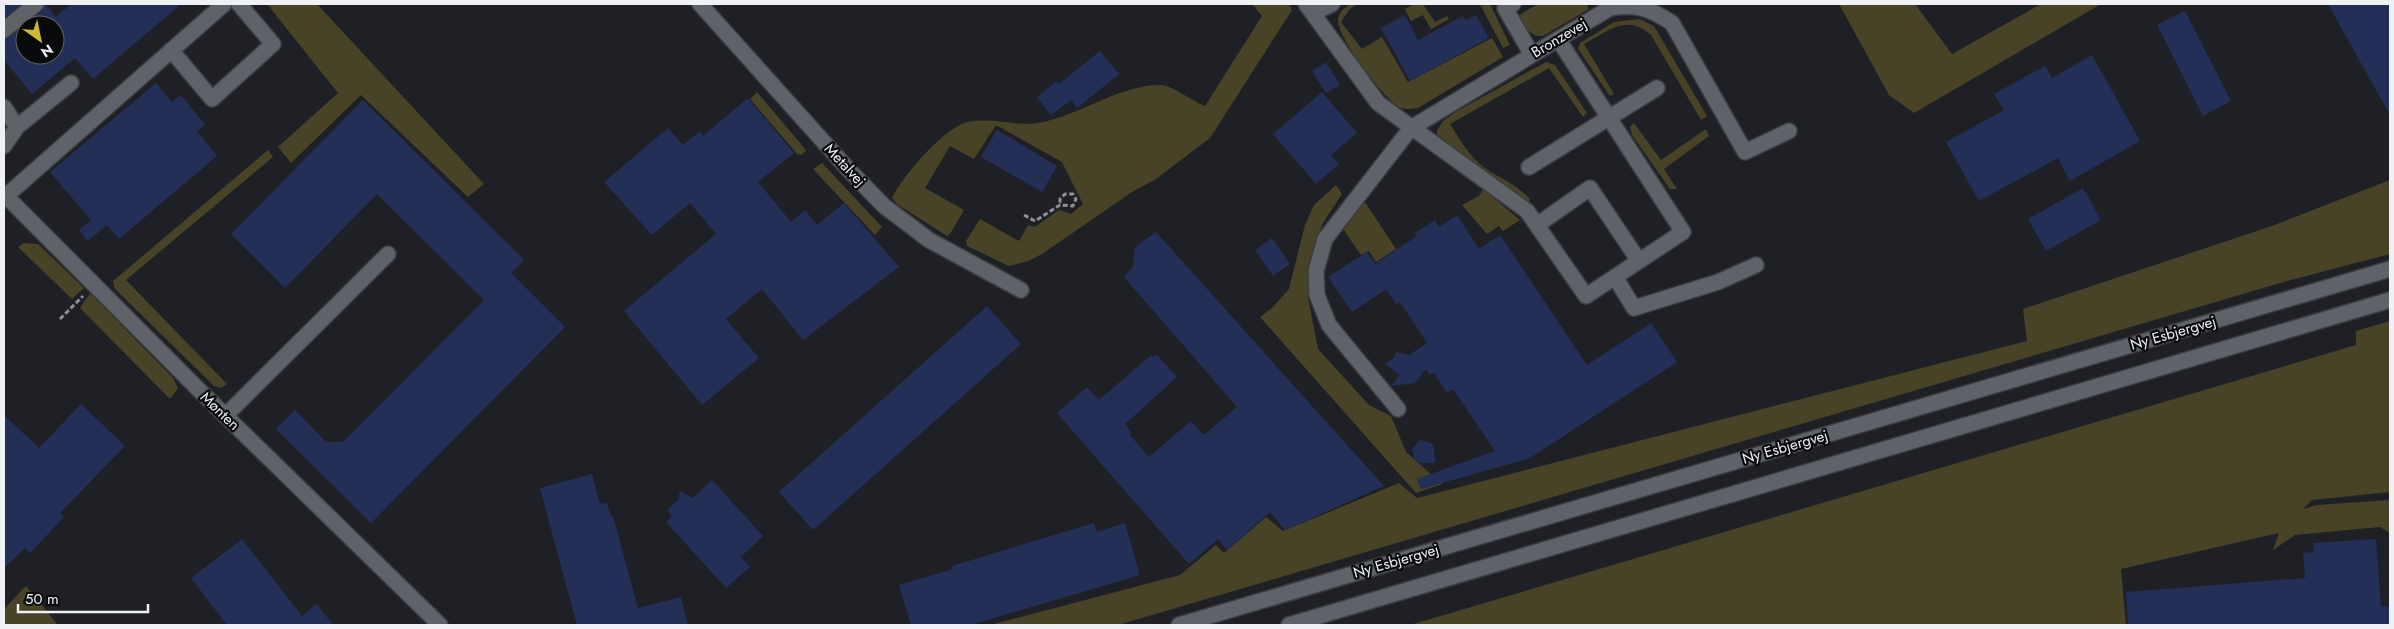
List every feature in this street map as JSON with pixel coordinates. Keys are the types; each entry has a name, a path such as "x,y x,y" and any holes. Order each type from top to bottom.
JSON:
{"street":[{"path":"4,30 36,4"},
{"path":"5,195 224,4"},
{"path":"171,50 212,99 273,44 239,4"},
{"name":"Metalvej","path":"700,4 848,169 884,206 929,240 1021,290"},
{"path":"1332,4 1310,8 1378,104 1527,211 1586,296 1683,232 1558,39"},
{"path":"1513,4 1505,8 1532,55"},
{"name":"Bronzevej","path":"1411,128 1558,39 1608,6 1632,5 1654,11 1672,23 1745,152 1789,132"},
{"path":"4,146 17,128 71,83"},
{"path":"1529,166 1657,88"},
{"path":"4,107 17,128"},
{"path":"1398,409 1329,325 1317,295 1316,270 1325,238 1411,128"},
{"path":"1537,225 1590,188 1639,261"},
{"name":"Mønten","path":"5,195 225,416 440,625"},
{"path":"225,416 388,254"},
{"path":"1615,277 1634,308 1718,282 1756,265"},
{"name":"Ny Esbjergvej","path":"1180,625 2390,269"},
{"name":"Ny Esbjergvej","path":"1289,625 2390,300"}],"path":[{"path":"1024,215 1034,221 1060,205 1065,194 1073,194 1076,199 1073,206 1060,205"},
{"path":"60,319 94,285"}],"shaded area":[{"path":"267,4 317,4 484,184 468,197 361,95 291,163 278,147 338,93"},
{"path":"1252,4 1289,4 1292,10 1210,138 1156,179 1132,192 1042,254 1028,261 1009,266 967,246 966,241 980,219 1019,241 1028,225 1035,227 1059,210 1071,214 1083,204 1062,162 996,125 974,159 950,146 925,188 964,210 950,234 947,236 897,204 892,198 922,156 943,136 962,124 980,121 1020,124 1038,123 1069,114 1114,95 1145,86 1161,85 1171,88 1205,106 1262,16"},
{"path":"1350,4 1357,4 1349,10 1341,22 1362,49 1382,37 1408,82 1492,38 1503,57 1418,108 1408,109 1399,107 1372,80 1344,38 1338,19 1344,8"},
{"path":"1415,4 1423,4 1435,22 1447,16 1449,19 1431,29 1423,15 1411,21 1405,9"},
{"path":"1490,4 1510,45 1503,48 1481,6"},
{"path":"1538,4 1586,4 1589,9 1543,36 1538,36 1528,30 1519,15"},
{"path":"1839,4 1915,4 1952,54 2041,4 2101,4 1914,113 1889,95"},
{"path":"1639,19 1654,26 1707,116 1701,120 1651,35 1642,29 1634,25 1618,26 1584,44 1614,94 1610,96 1578,49 1580,43 1614,22"},
{"path":"1546,62 1555,65 1587,113 1583,117 1549,68 1450,124 1466,148 1480,164 1514,185 1530,199 1527,211 1437,138 1437,131 1443,121 1457,111"},
{"path":"757,92 806,150 802,155 797,154 750,99"},
{"path":"1634,123 1661,160 1706,129 1709,136 1664,169 1677,189 1670,189 1632,135 1630,127"},
{"path":"268,150 273,157 126,280 227,384 221,388 214,386 115,289 113,281"},
{"path":"822,163 882,227 875,235 813,169"},
{"path":"2390,180 2390,254 2287,281 1118,625 990,625 1180,575 1216,545 1224,553 1266,517 1283,531 1399,483 1417,498 2027,341 2023,309 2272,226"},
{"path":"1336,185 1342,194 1323,223 1310,258 1308,297 1318,349 1369,405 1391,416 1406,452 1442,484 1416,493 1260,317 1272,308 1289,289 1305,225 1314,205"},
{"path":"1483,189 1520,220 1503,231 1499,226 1487,234 1462,205 1479,196"},
{"path":"1363,199 1396,249 1376,262 1369,251 1361,255 1341,226"},
{"path":"24,243 38,244 84,288 72,299 18,247"},
{"path":"90,293 173,378 178,388 170,399 80,308"},
{"path":"2390,321 2390,492 2312,500 2303,509 2317,505 2390,500 2390,533 2380,527 2295,535 2273,550 2279,533 2121,569 2126,625 1410,625 2356,345 2356,331"},
{"path":"26,586 58,625 4,625 4,609"}],"building":[{"path":"4,4 21,4 4,18"},
{"path":"45,4 54,15 37,15 42,11"},
{"path":"71,4 181,4 93,79 75,58 32,94 4,60 4,39 15,33 15,65 65,65 65,15 58,15"},
{"path":"2328,4 2390,4 2390,115"},
{"path":"2185,11 2231,101 2203,116 2157,25"},
{"path":"1405,15 1418,40 1463,16 1466,20 1476,15 1489,38 1410,81 1381,28"},
{"path":"1100,51 1119,74 1077,108 1071,100 1051,115 1037,97 1057,81 1059,84"},
{"path":"2092,55 2140,141 2070,181 2058,158 1979,201 1946,142 2004,110 1994,94 2045,66 2052,78"},
{"path":"1326,62 1340,85 1326,93 1312,71"},
{"path":"156,83 172,102 181,95 205,125 197,131 217,156 119,239 107,225 88,241 79,230 91,220 50,172"},
{"path":"1322,92 1357,133 1331,155 1339,164 1316,184 1273,134"},
{"path":"748,98 794,153 758,182 791,222 805,210 817,225 844,203 899,267 803,340 762,289 726,319 759,358 702,405 624,311 716,234 690,203 652,235 604,182 668,128 683,145 700,131 703,136"},
{"path":"363,100 524,260 511,273 565,327 371,523 276,429 295,410 326,442 343,442 484,300 377,194 285,288 231,234"},
{"path":"997,130 1057,166 1042,192 981,157"},
{"path":"2083,188 2101,220 2046,251 2028,219"},
{"path":"1457,215 1479,249 1500,235 1587,365 1651,323 1677,362 1530,458 1421,489 1417,479 1495,451 1453,389 1447,393 1434,373 1430,375 1426,369 1415,383 1391,386 1400,375 1385,364 1394,358 1396,352 1409,355 1427,343 1400,302 1396,304 1386,289 1352,312 1328,277 1367,252 1375,264 1417,236 1415,233 1435,220 1439,227"},
{"path":"1156,232 1384,486 1285,530 1270,512 1227,550 1218,539 1189,564 1057,413 1087,387 1099,400 1151,355 1152,357 1157,355 1177,377 1125,424 1131,432 1129,434 1149,457 1191,421 1204,435 1237,407 1124,277 1133,267 1135,247"},
{"path":"1272,238 1290,264 1273,276 1255,250"},
{"path":"987,306 1021,344 813,530 779,492"},
{"path":"81,404 125,446 60,513 64,517 30,553 25,548 4,568 4,415 39,448"},
{"path":"1420,440 1431,443 1434,448 1435,463 1420,463 1415,460 1412,449"},
{"path":"592,474 600,504 607,503 611,517 613,516 638,608 681,597 688,625 577,625 540,488"},
{"path":"712,480 763,536 741,557 750,567 726,588 666,522 672,516 667,510 678,500 680,491 693,498"},
{"path":"1094,523 1097,532 1125,523 1140,575 970,625 911,625 899,585 953,569 952,566"},
{"path":"242,539 302,616 317,604 333,625 227,625 191,578"},
{"path":"2376,539 2381,606 2390,607 2390,625 2128,625 2126,592 2305,578 2303,553 2314,552 2313,543"}]}
